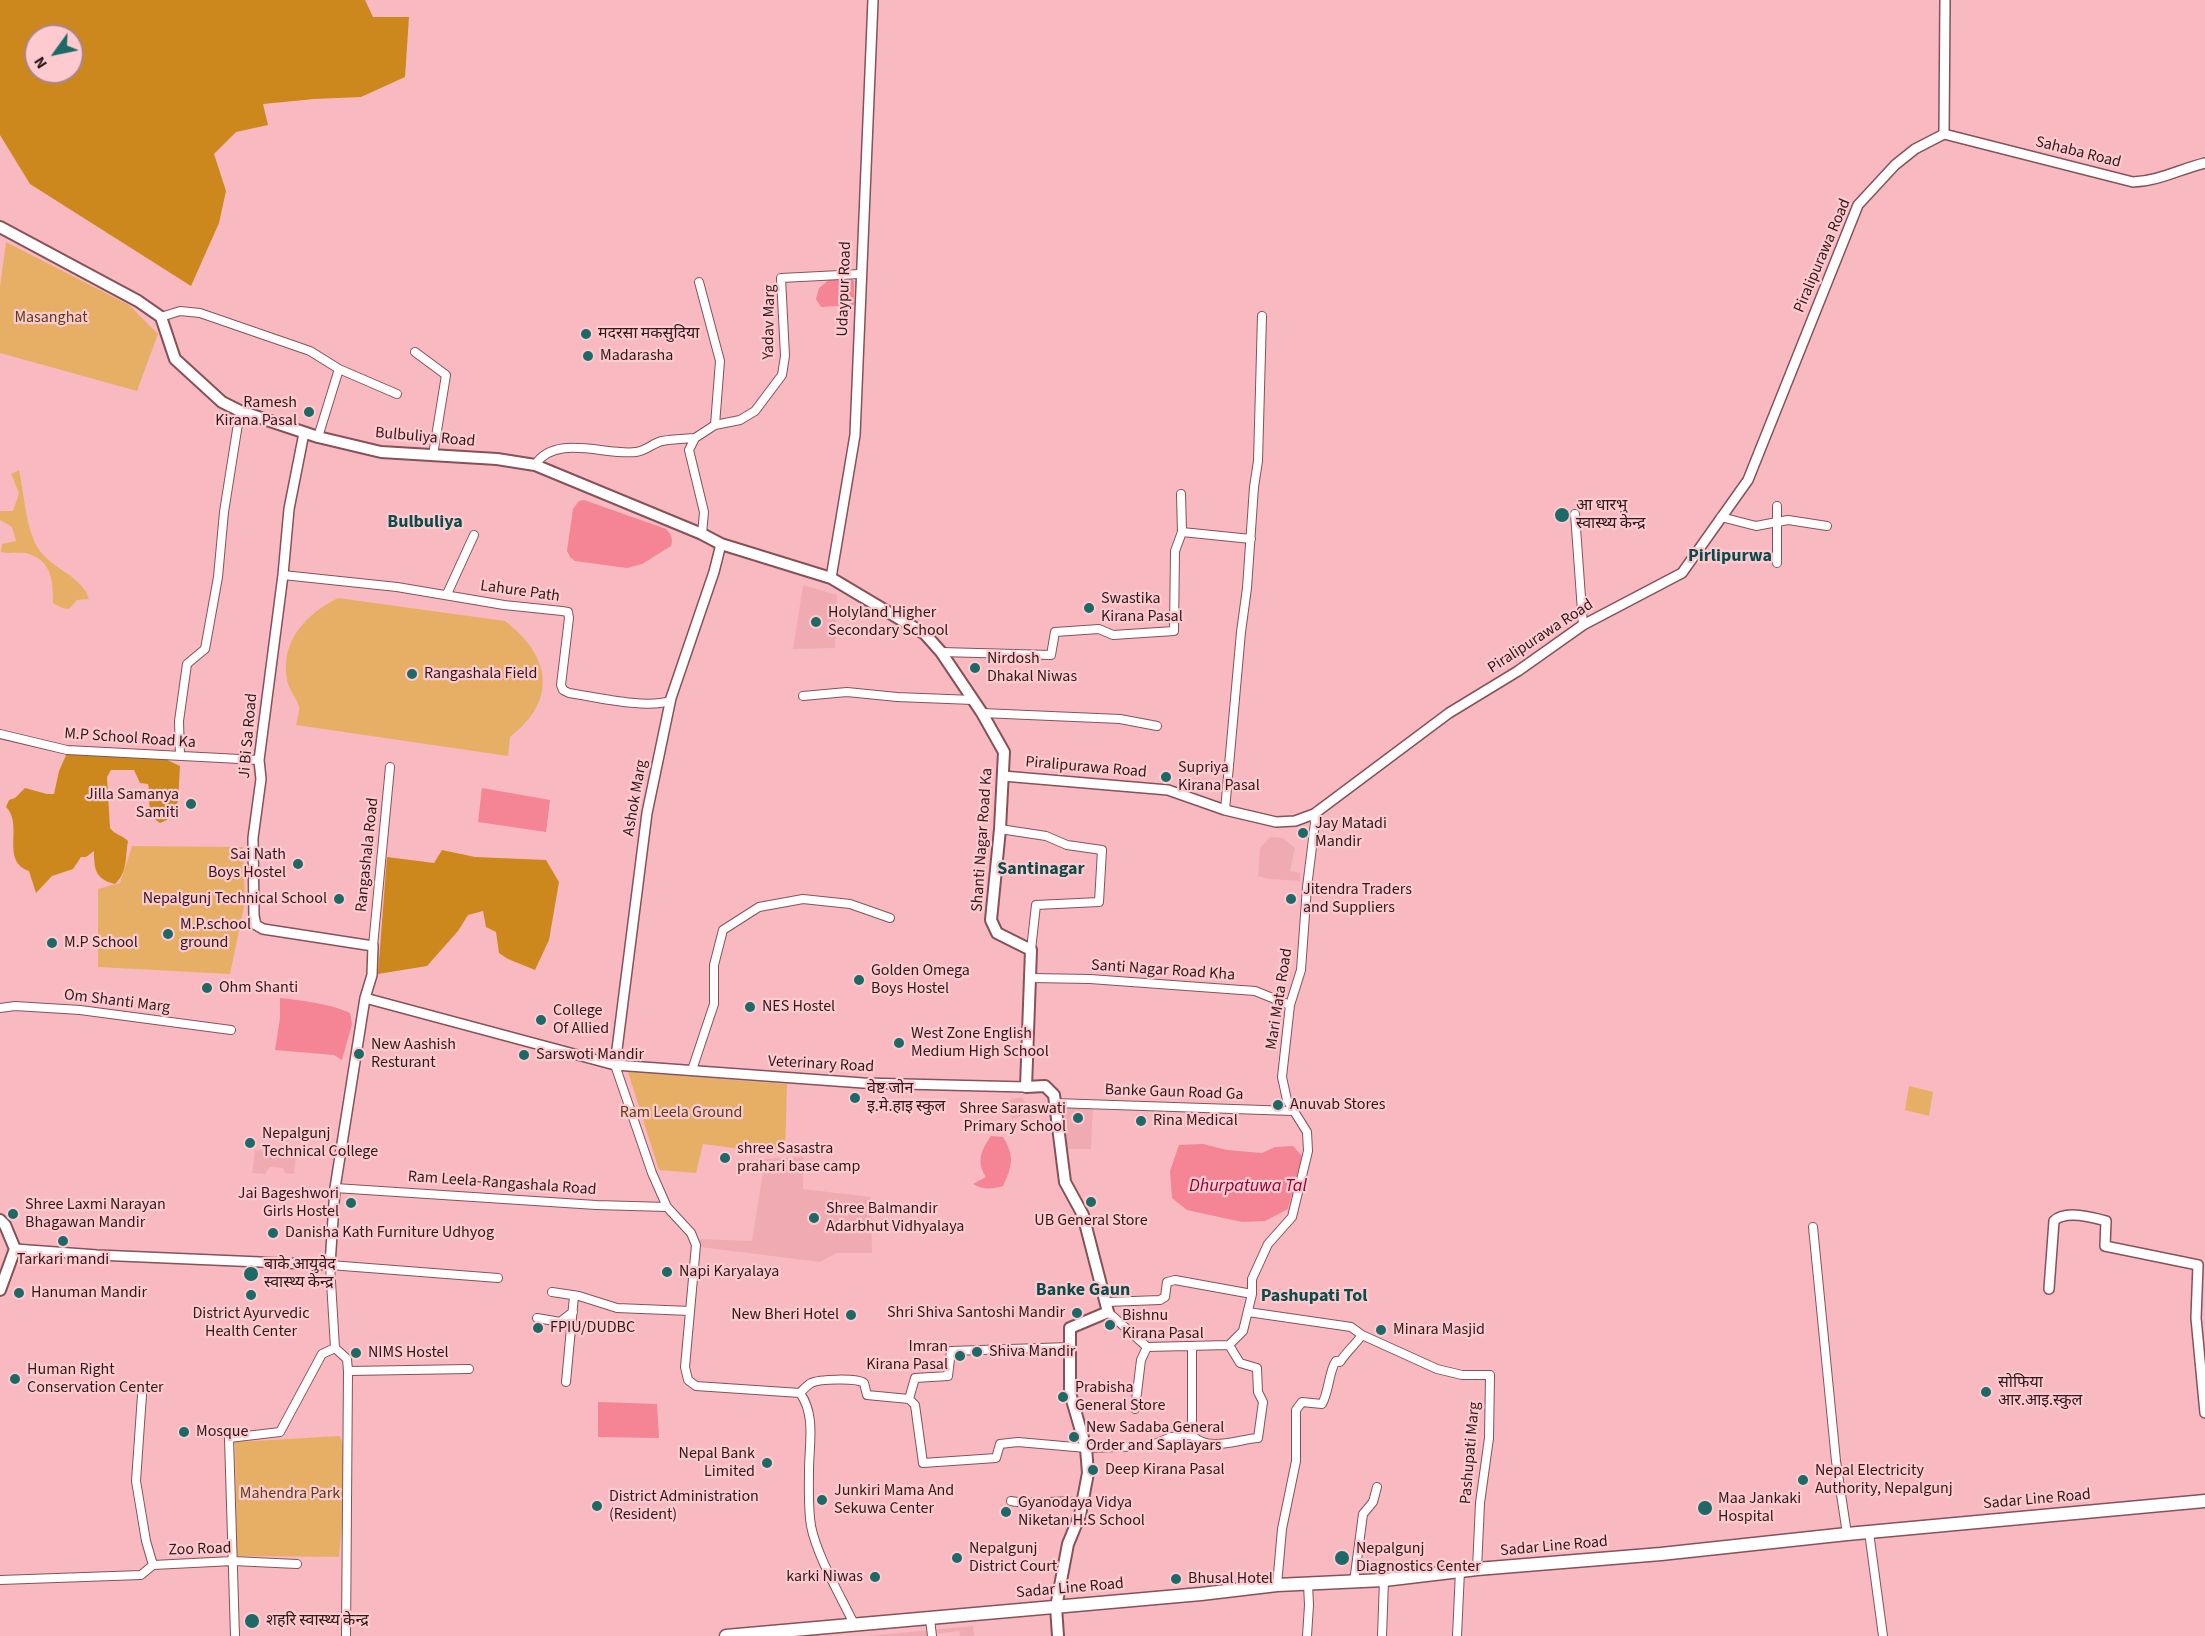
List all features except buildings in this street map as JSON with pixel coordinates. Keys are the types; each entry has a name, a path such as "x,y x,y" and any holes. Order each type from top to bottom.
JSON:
{"main road":[{"path":"0,228 138,301 161,317"},
{"name":"Bulbuliya Road","path":"161,317 175,359 222,402 240,411 318,437 381,452 498,459 535,465 721,544 831,578"},
{"name":"Shanti Nagar Road Ka","path":"831,578 924,634 941,652 982,713 1004,752 1000,830 991,920 998,933 1032,950"},
{"path":"1032,950 1026,1086 1045,1086 1054,1095 1065,1182 1083,1215 1107,1307 1070,1328 1070,1393 1086,1448 1088,1473 1080,1515 1068,1544 1056,1607 1058,1636"},
{"path":"0,1220 5,1225 15,1249 0,1290"},
{"name":"Sadar Line Road","path":"726,1636 771,1634 854,1624 930,1619 1276,1585 1384,1580 1477,1569 1661,1554 1847,1534 2205,1501"}],"street":[{"name":"Udaypur Road","path":"831,578 855,435 873,0"},
{"path":"1944,134 1945,0"},
{"name":"Sahaba Road","path":"1944,134 2133,182 2159,179 2182,169 2205,163"},
{"name":"Piralipurawa Road","path":"1003,776 1168,790 1225,810 1276,822 1295,821 1314,814 1449,713 1518,671 1583,625 1682,573 1748,480 1858,205 1895,165 1915,148 1944,134"},
{"name":"Yadav Marg","path":"695,438 715,425 740,420 756,411 782,375 785,356 782,278 860,274"},
{"path":"699,282 720,361 715,425"},
{"path":"161,317 180,310 200,313 310,351 339,369 397,393"},
{"path":"1225,810 1258,461 1262,316"},
{"path":"415,352 446,375 433,455"},
{"path":"318,437 339,369"},
{"path":"180,756 180,721 187,664 205,649 218,577 224,512 240,411"},
{"name":"Ji Bi Sa Road","path":"304,432 289,509 260,760 261,778 253,838 254,916 256,925 263,929 373,946"},
{"path":"535,465 540,456 553,450 578,448 636,452 660,442 695,438"},
{"path":"695,438 689,450 704,512 702,534"},
{"path":"941,652 1052,655 1055,632 1099,628 1113,635 1174,631 1175,551 1182,532 1181,494"},
{"path":"1777,506 1777,563"},
{"path":"1575,514 1583,625"},
{"path":"1721,517 1756,526 1788,520 1827,526"},
{"path":"1182,532 1251,539"},
{"path":"447,594 474,535"},
{"name":"Ashok Marg","path":"615,1065 647,813 670,701 714,572 721,544"},
{"name":"Lahure Path","path":"283,575 447,594 504,605 568,612 561,685 564,690 569,693 660,704 670,701"},
{"path":"803,696 848,692 897,697 973,700"},
{"path":"982,713 1120,719 1157,726"},
{"name":"M.P School Road Ka","path":"0,734 67,750 260,760"},
{"name":"Rangashala Road","path":"373,946 390,767"},
{"name":"Mari Mata Road","path":"1229,1345 1243,1331 1252,1294 1252,1279 1268,1244 1292,1218 1308,1151 1307,1132 1287,1100 1282,1077 1290,1005 1301,970 1314,814"},
{"path":"1000,830 1046,836 1067,845 1102,850 1099,902 1036,905 1032,950"},
{"path":"692,1070 714,1004 714,965 723,930 759,907 803,899 850,904 890,918"},
{"path":"346,1636 348,1371 347,1359 335,1348 330,1265 335,1188 365,998 372,975 373,946"},
{"name":"Santi Nagar Road Kha","path":"1031,978 1090,979 1255,992 1290,1005"},
{"name":"Veterinary Road","path":"365,998 615,1065 863,1083 1026,1086"},
{"name":"Om Shanti Marg","path":"0,1008 15,1006 80,1010 231,1030"},
{"path":"615,1065 652,1173 667,1207 694,1238 696,1245 685,1367 688,1380 696,1386 800,1394"},
{"name":"Banke Gaun Road Ga","path":"1054,1102 1293,1111"},
{"name":"Ram Leela-Rangashala Road","path":"335,1188 596,1205 667,1207"},
{"path":"2049,1289 2054,1221 2058,1216 2091,1217 2106,1221 2105,1246 2198,1265 2196,1318 2205,1413"},
{"path":"1813,1227 1836,1461 1847,1534"},
{"path":"15,1249 97,1255 330,1265 498,1278"},
{"path":"1107,1307 1166,1297 1167,1282 1174,1280 1252,1294"},
{"path":"552,1292 617,1308 690,1311"},
{"path":"566,1382 574,1296"},
{"path":"1107,1307 1147,1347 1229,1345 1240,1363 1257,1368 1258,1392 1263,1402 1258,1438 1243,1439 1238,1443 1212,1444 1197,1441 1192,1436 1192,1347"},
{"path":"537,1318 560,1322 573,1312"},
{"name":"Pashupati Marg","path":"1248,1312 1351,1327 1362,1335 1437,1369 1462,1375 1490,1376 1489,1438 1480,1503 1477,1569"},
{"path":"1276,1585 1282,1529 1296,1461 1296,1410 1302,1402 1322,1404 1330,1384 1333,1365 1336,1361 1340,1362 1345,1352 1362,1335"},
{"path":"909,1399 915,1378 948,1376 951,1351 1070,1347"},
{"path":"1135,1409 1141,1360 1147,1347"},
{"path":"235,1636 229,1438 280,1432 322,1354 335,1348"},
{"path":"348,1371 469,1369"},
{"path":"800,1394 809,1384 818,1381 858,1380 864,1383 867,1395 909,1399 915,1405 923,1463 996,1458 1000,1444 1018,1442 1086,1448 1149,1446 1171,1437 1192,1436"},
{"path":"800,1394 808,1406 810,1417 811,1525 818,1546 854,1624"},
{"path":"142,1395 136,1481 146,1540 153,1565"},
{"path":"1354,1582 1363,1514 1373,1502 1377,1487"},
{"path":"1011,1502 1069,1500 1083,1503"},
{"path":"1869,1532 1883,1636"},
{"name":"Zoo Road","path":"0,1580 141,1575 153,1565 232,1561 297,1564"},
{"path":"1457,1636 1460,1571"},
{"path":"1382,1636 1384,1580"},
{"path":"1307,1636 1310,1605 1308,1584"},
{"path":"930,1619 932,1636"}],"shaded area":[{"path":"0,0 365,0 373,17 409,17 405,77 361,97 263,104 268,125 236,132 214,154 226,191 219,223 191,286 30,184 0,135"},
{"name":"Holyland Higher Secondary School","path":"803,585 837,595 835,648 793,649"},
{"path":"67,753 165,759 180,766 178,802 167,820 160,823 150,810 148,784 140,783 134,770 111,770 107,777 110,828 128,841 124,869 119,879 115,884 100,876 95,868 94,851 86,857 81,857 73,869 52,876 36,893 29,871 20,866 16,859 13,823 6,807 9,800 15,798 25,788 54,794 59,771"},
{"path":"1270,837 1283,838 1295,848 1290,871 1300,873 1300,881 1258,876 1260,848"},
{"path":"442,850 475,857 546,860 559,882 549,940 535,970 499,953 496,932 486,927 483,911 468,915 458,931 427,966 378,974 387,857 434,863"},
{"path":"1023,1098 1029,1113 1012,1119 1006,1101"},
{"name":"Shree Saraswati Primary School","path":"1063,1105 1093,1106 1091,1149 1067,1149"},
{"path":"255,1150 296,1155 294,1174 285,1173 283,1168 270,1167 265,1174 252,1173"},
{"name":"Shree Balmandir Adarbhut Vidhyalaya","path":"803,1157 803,1189 871,1197 872,1253 837,1253 820,1262 700,1247 700,1239 752,1241 765,1159"},
{"path":"973,1626 974,1636 960,1636 959,1631 934,1634 934,1636 867,1636"}],"green space":[{"name":"Masanghat","path":"6,242 129,305 158,334 137,391 0,353 0,287"},
{"path":"19,470 35,543 46,558 80,584 89,599 77,600 69,609 53,603 51,579 41,560 25,553 1,552 2,544 16,541 12,527 0,520 0,511 13,511 19,493 11,474"},
{"path":"338,598 505,621 532,649 543,678 542,693 536,708 525,723 510,737 508,756 296,725 299,706 287,680 288,653 298,630 306,621"},
{"name":"M.P.school ground","path":"132,846 243,847 245,902 230,974 98,967 98,889 120,883"},
{"name":"Ram Leela Ground","path":"628,1072 787,1084 785,1155 703,1144 696,1173 659,1170"},
{"path":"1909,1086 1933,1092 1929,1116 1905,1110"},
{"name":"Mahendra Park","path":"340,1436 348,1462 339,1557 237,1556 235,1442"}],"water":[{"path":"830,279 854,281 854,305 821,307 816,299 819,288"},
{"path":"584,500 666,529 672,537 671,546 642,564 627,568 575,561 567,551 573,509 579,501"},
{"path":"482,788 550,800 546,832 478,822"},
{"path":"280,998 307,1001 350,1013 352,1024 342,1060 334,1055 275,1050 280,1018"},
{"path":"991,1136 1003,1137 1011,1156 1011,1162 1003,1186 984,1188 973,1184 986,1177 981,1166 981,1156"},
{"name":"Dhurpatuwa Tal","path":"1203,1144 1227,1150 1262,1153 1275,1147 1293,1146 1302,1156 1288,1209 1265,1221 1242,1222 1187,1210 1172,1198 1170,1171 1179,1145"},
{"path":"598,1402 657,1404 659,1438 598,1437"}],"place":[{"name":"मदरसा मकसुदिया","path":"586,334"},
{"name":"Madarasha","path":"588,356"},
{"name":"Ramesh Kirana Pasal","path":"309,412"},
{"name":"आ धारभु स्वास्थ्य केन्द्र","path":"1562,515"},
{"name":"Swastika Kirana Pasal","path":"1089,608"},
{"name":"Holyland Higher Secondary School","path":"816,622"},
{"name":"Nirdosh Dhakal Niwas","path":"975,668"},
{"name":"Rangashala Field","path":"412,674"},
{"name":"Supriya Kirana Pasal","path":"1166,777"},
{"name":"Jilla Samanya Samiti","path":"191,804"},
{"name":"Jay Matadi Mandir","path":"1303,833"},
{"name":"Sai Nath Boys Hostel","path":"298,864"},
{"name":"Nepalgunj Technical School","path":"339,899"},
{"name":"Jitendra Traders and Suppliers","path":"1291,899"},
{"name":"M.P.school ground","path":"168,934"},
{"name":"M.P School","path":"52,943"},
{"name":"Golden Omega Boys Hostel","path":"859,980"},
{"name":"Ohm Shanti","path":"207,988"},
{"name":"NES Hostel","path":"750,1007"},
{"name":"College Of Allied","path":"541,1020"},
{"name":"West Zone English Medium High School","path":"899,1043"},
{"name":"New Aashish Resturant","path":"359,1054"},
{"name":"Sarswoti Mandir","path":"524,1055"},
{"name":"वेष्ट जाेन इ.मे.हाइ स्कुल","path":"855,1098"},
{"name":"Anuvab Stores","path":"1278,1105"},
{"name":"Shree Saraswati Primary School","path":"1078,1118"},
{"name":"Rina Medical","path":"1141,1121"},
{"name":"Nepalgunj Technical College","path":"250,1143"},
{"name":"shree Sasastra prahari base camp","path":"725,1158"},
{"name":"UB General Store","path":"1091,1202"},
{"name":"Jai Bageshwori Girls Hostel","path":"351,1203"},
{"name":"Shree Laxmi Narayan Bhagawan Mandir","path":"13,1214"},
{"name":"Shree Balmandir Adarbhut Vidhyalaya","path":"814,1218"},
{"name":"Danisha Kath Furniture Udhyog","path":"273,1233"},
{"name":"Tarkari mandi","path":"63,1241"},
{"name":"Napi Karyalaya","path":"667,1272"},
{"name":"बाके आयुवेद स्वास्थ्य केन्द्र","path":"251,1274"},
{"name":"Hanuman Mandir","path":"19,1293"},
{"name":"District Ayurvedic Health Center","path":"251,1295"},
{"name":"Shri Shiva Santoshi Mandir","path":"1077,1313"},
{"name":"New Bheri Hotel","path":"851,1315"},
{"name":"Bishnu Kirana Pasal","path":"1110,1325"},
{"name":"FPIU/DUDBC","path":"538,1328"},
{"name":"Minara Masjid","path":"1381,1330"},
{"name":"Shiva Mandir","path":"977,1352"},
{"name":"NIMS Hostel","path":"356,1353"},
{"name":"Imran Kirana Pasal","path":"960,1356"},
{"name":"Human Right Conservation Center","path":"15,1379"},
{"name":"साेफिया आर.आइ.स्कुल","path":"1986,1392"},
{"name":"Prabisha General Store","path":"1063,1397"},
{"name":"Mosque","path":"184,1432"},
{"name":"New Sadaba General Order and Saplayars","path":"1074,1437"},
{"name":"Nepal Bank Limited","path":"767,1463"},
{"name":"Deep Kirana Pasal","path":"1093,1470"},
{"name":"Nepal Electricity Authority, Nepalgunj","path":"1803,1480"},
{"name":"Junkiri Mama And Sekuwa Center","path":"822,1500"},
{"name":"District Administration (Resident)","path":"597,1506"},
{"name":"Maa Jankaki Hospital","path":"1705,1508"},
{"name":"Gyanodaya Vidya Niketan H.S School","path":"1006,1512"},
{"name":"Nepalgunj District Court","path":"957,1558"},
{"name":"Nepalgunj Diagnostics Center","path":"1342,1558"},
{"name":"karki Niwas","path":"875,1577"},
{"name":"Bhusal Hotel","path":"1176,1579"},
{"name":"शहरि स्वास्थ्य केन्द्र","path":"252,1621"}],"district":[{"name":"Bulbuliya","path":"425,523"},
{"name":"Pirlipurwa","path":"1730,557"},
{"name":"Santinagar","path":"1041,870"},
{"name":"Banke Gaun","path":"1083,1291"},
{"name":"Pashupati Tol","path":"1314,1297"}]}
